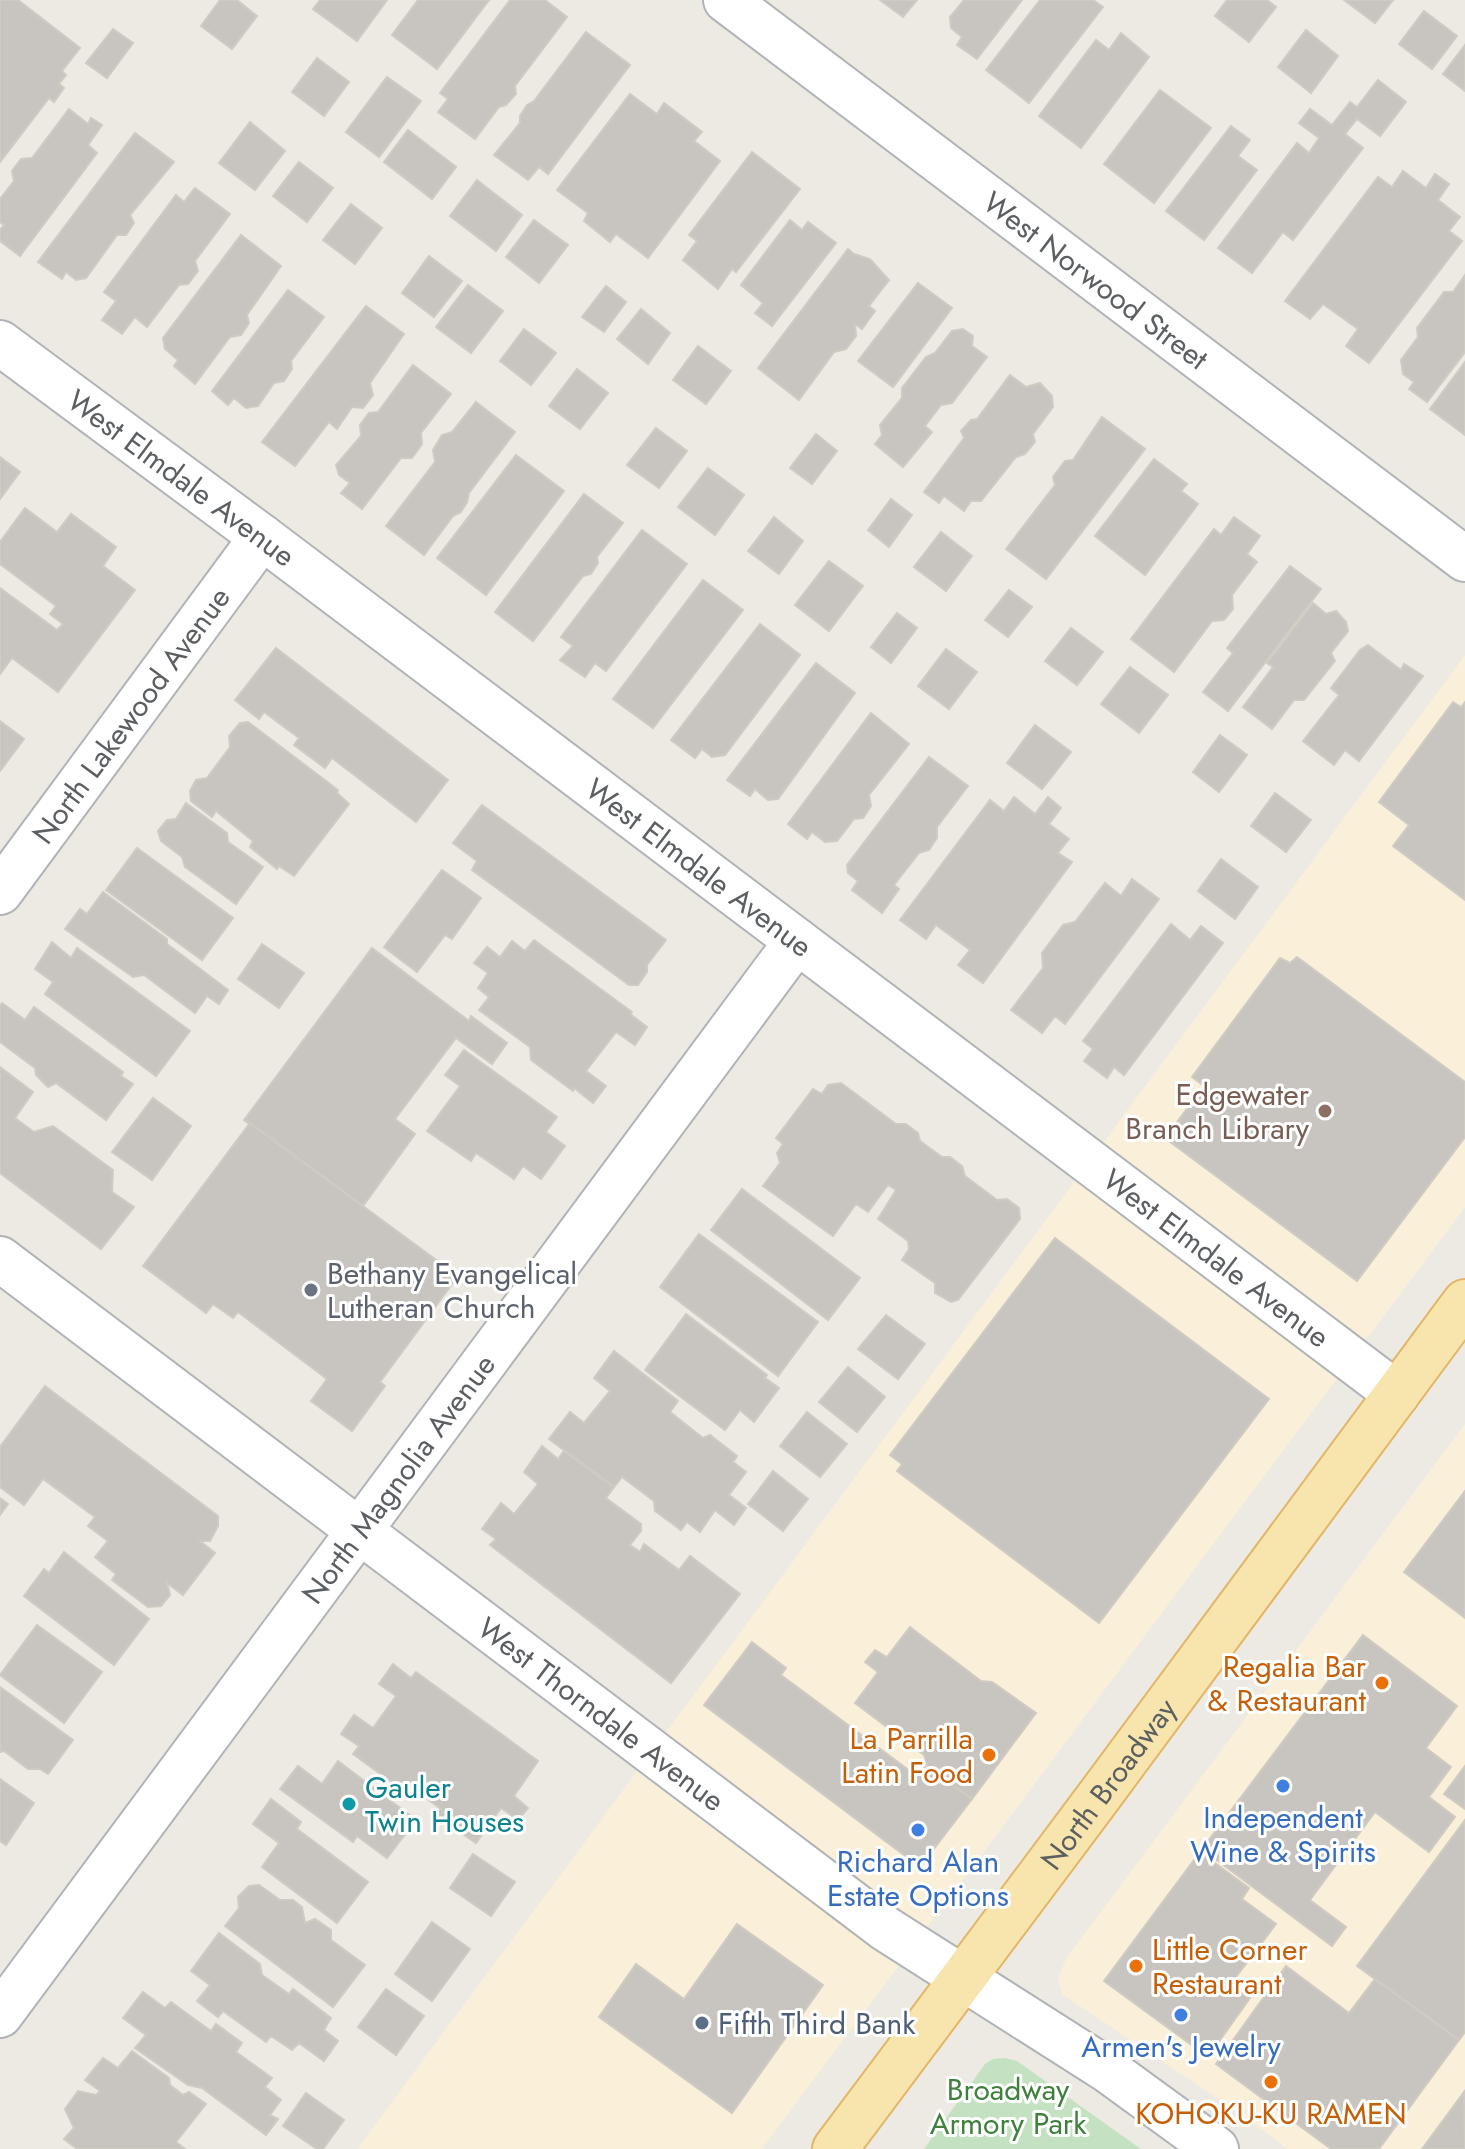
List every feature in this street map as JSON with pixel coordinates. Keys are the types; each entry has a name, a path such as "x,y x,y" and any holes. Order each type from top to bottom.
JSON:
{"main road":[{"name":"North Broadway","path":"835,2149 1465,1302"}],"street":[{"name":"West Norwood Street","path":"726,0 1465,559"},
{"name":"West Elmdale Avenue","path":"0,343 262,537 1397,1394"},
{"name":"North Lakewood Avenue","path":"0,892 262,537"},
{"name":"North Magnolia Avenue","path":"0,2015 797,941"},
{"name":"West Thorndale Avenue","path":"0,1259 886,1929 1109,2071 1216,2149"}],"shaded area":[{"path":"1465,655 1465,1207 762,2149 357,2149"},
{"path":"1465,1424 1465,2149 1288,2149 1062,1994 1058,1978 1067,1957"}],"green space":[{"name":"Broadway Armory Park","path":"993,2059 1017,2061 1141,2149 924,2149 985,2064"}],"building":[{"path":"0,0 18,0 80,48 62,71 66,75 59,84 64,88 54,102 49,98 0,162"},
{"path":"220,0 237,0 257,16 232,49 201,26"},
{"path":"320,0 387,0 357,41 313,9"},
{"path":"418,0 489,0 437,69 392,35"},
{"path":"510,0 545,0 567,17 515,86 516,94 506,105 499,107 475,139 438,112 448,99 440,93"},
{"path":"880,0 917,0 903,17"},
{"path":"964,0 1022,0 977,59 957,45 962,37 951,28 950,17"},
{"path":"1040,0 1093,0 1103,7 1029,103 986,70"},
{"path":"1227,0 1267,0 1276,7 1249,42 1215,16"},
{"path":"1344,0 1393,0 1375,23"},
{"path":"1424,11 1457,36 1432,69 1399,44"},
{"path":"113,29 133,43 107,78 86,63"},
{"path":"1306,30 1338,56 1311,93 1278,67"},
{"path":"586,32 630,65 548,174 539,167 528,180 494,155 520,123 520,116 527,105 534,101"},
{"path":"1121,33 1149,57 1081,148 1039,116 1096,40 1109,50"},
{"path":"1465,45 1465,91 1443,74"},
{"path":"317,58 349,82 324,116 292,92"},
{"path":"387,77 421,101 379,157 346,132"},
{"path":"1378,80 1406,102 1380,136 1357,119 1345,134 1363,148 1293,240 1283,232 1252,273 1218,248 1297,143 1309,153 1319,138 1299,123 1310,109 1332,125 1350,102 1357,107"},
{"path":"1160,90 1211,128 1154,203 1104,164"},
{"path":"630,94 657,114 664,103 702,132 694,141 720,161 648,258 616,234 610,242 584,221 588,213 557,190"},
{"path":"69,109 88,124 91,118 102,125 88,145 97,153 20,256 0,241 0,230 4,225 0,222 0,199 14,181 12,171 21,159 32,158"},
{"path":"250,122 285,151 255,190 219,163"},
{"path":"1231,126 1250,140 1238,156 1257,170 1204,240 1166,211"},
{"path":"408,130 456,167 432,199 384,162"},
{"path":"135,133 174,162 130,215 134,223 126,235 117,235 86,278 76,280 66,272 62,279 38,262"},
{"path":"752,152 800,189 736,272 732,269 718,289 683,260 697,241 689,235"},
{"path":"299,162 333,188 307,222 273,196"},
{"path":"1403,171 1426,188 1435,174 1449,184 1438,200 1460,217 1449,231 1462,241 1369,363 1346,346 1358,329 1323,304 1310,319 1285,301 1378,177 1392,187"},
{"path":"477,180 522,215 496,251 450,216"},
{"path":"195,188 230,214 195,261 198,271 188,284 179,285 147,327 135,317 122,334 102,320 116,301 104,292 176,195 184,202"},
{"path":"351,204 382,228 355,264 323,240"},
{"path":"534,220 568,245 539,283 506,257"},
{"path":"790,220 802,230 808,222 836,243 772,326 755,313 763,303 741,285"},
{"path":"241,235 281,266 247,315 249,323 241,335 230,337 195,384 174,366 178,360 165,349 163,338"},
{"path":"848,249 870,259 889,280 869,306 875,311 862,329 855,324 856,336 846,349 834,352 799,400 758,368"},
{"path":"429,256 462,281 434,317 402,293"},
{"path":"1465,275 1465,352 1427,402 1409,389 1414,382 1403,374 1401,360 1418,337 1417,328 1444,292 1453,292"},
{"path":"918,283 952,308 893,387 858,361"},
{"path":"468,285 503,311 471,353 436,327"},
{"path":"606,286 626,302 604,332 582,317"},
{"path":"288,290 324,317 291,361 292,369 284,381 274,383 258,406 246,408 234,398 228,405 212,391"},
{"path":"366,306 404,334 370,383 373,395 363,408 352,407 337,429 329,422 295,466 262,442"},
{"path":"641,309 670,333 648,364 617,339"},
{"path":"524,329 556,353 531,385 500,361"},
{"path":"963,329 973,336 972,346 987,357 952,403 941,405 925,426 932,432 903,467 875,444 882,435 880,425 902,398 902,388 926,357 935,353 952,331"},
{"path":"698,346 731,371 706,404 673,380"},
{"path":"1465,362 1465,435 1430,409"},
{"path":"413,365 451,394 421,433 422,444 412,458 401,458 362,509 341,493 350,483 339,475 336,465 361,436 360,425 369,413 378,412"},
{"path":"577,369 608,393 580,429 549,406"},
{"path":"1010,375 1026,387 1040,383 1052,396 1053,407 1033,434 1035,442 1025,454 1016,457 981,501 971,501 964,511 944,496 939,503 924,492 964,438 961,431 971,420 977,419"},
{"path":"476,402 515,432 469,493 461,512 453,516 424,555 386,526 435,462 433,450 442,435 452,432"},
{"path":"1102,417 1145,449 1046,579 1006,549 1055,485 1053,477 1065,461 1073,460"},
{"path":"656,428 687,451 659,488 627,465"},
{"path":"816,434 837,451 812,484 790,468"},
{"path":"516,455 564,491 486,595 437,558"},
{"path":"0,457 20,472 0,499"},
{"path":"1154,459 1187,484 1181,491 1198,504 1145,575 1095,536"},
{"path":"708,468 744,495 715,535 678,507"},
{"path":"584,494 623,523 597,557 598,563 591,574 583,576 533,641 495,612"},
{"path":"891,499 912,515 889,547 868,530"},
{"path":"25,508 57,532 71,514 116,547 103,566 135,590 58,692 12,658 0,674 0,588 57,630 63,624 50,614 56,606 0,564 0,542"},
{"path":"774,517 803,541 779,574 748,551"},
{"path":"1234,517 1260,536 1247,554 1257,562 1232,595 1233,609 1224,620 1212,621 1174,672 1131,639 1214,529 1221,535"},
{"path":"642,530 687,564 606,671 595,663 585,677 560,660 573,646 561,637"},
{"path":"941,532 972,556 946,591 914,567"},
{"path":"829,561 863,586 829,631 795,605"},
{"path":"1290,566 1321,589 1228,711 1203,692 1233,653 1227,648"},
{"path":"703,580 743,610 653,728 613,699"},
{"path":"1009,590 1032,607 1008,637 985,620"},
{"path":"1313,603 1326,614 1336,611 1346,622 1348,631 1331,653 1335,661 1304,700 1294,700 1272,729 1243,707 1273,667 1267,663"},
{"path":"897,613 917,628 891,663 871,647"},
{"path":"760,624 800,655 725,755 712,757 702,749 695,758 671,740"},
{"path":"1071,628 1103,652 1077,685 1045,661"},
{"path":"1368,645 1401,670 1404,664 1423,676 1359,761 1345,750 1334,765 1303,741 1339,695 1331,688 1360,650"},
{"path":"276,648 448,780 416,822 332,758 325,768 294,745 299,738 264,712 259,719 235,700"},
{"path":"946,649 977,672 949,709 918,686"},
{"path":"816,663 855,693 778,799 768,800 755,789 750,796 727,780"},
{"path":"1130,667 1168,695 1139,733 1101,704"},
{"path":"1453,702 1461,707 1465,702 1465,900 1393,846 1409,825 1379,802"},
{"path":"871,713 909,744 869,795 871,806 863,818 854,819 837,841 825,842 812,832 807,839 788,824"},
{"path":"0,721 24,739 0,771"},
{"path":"248,722 338,790 337,793 349,804 294,876 279,866 277,869 250,847 253,841 216,811 212,817 191,801 190,791 196,780 207,778 230,747 229,736 240,723"},
{"path":"1035,725 1071,752 1042,789 1007,763"},
{"path":"1220,735 1247,755 1219,792 1193,772"},
{"path":"929,757 968,786 937,827 937,838 929,850 919,853 894,885 899,889 882,913 852,890 858,881 848,873 847,865"},
{"path":"1275,793 1311,820 1286,852 1251,826"},
{"path":"1014,797 1035,814 1048,797 1061,808 1049,824 1069,839 1058,853 1072,862 983,983 958,965 970,950 936,925 926,939 900,920 990,800 1004,811"},
{"path":"186,803 227,833 228,842 263,867 236,904 185,867 182,857 161,841 158,831 167,820 176,819"},
{"path":"482,805 666,940 647,965 647,972 638,985 629,985 472,870 477,861 453,843"},
{"path":"137,848 233,918 202,960 106,890"},
{"path":"1221,859 1258,887 1235,919 1198,891"},
{"path":"442,870 481,898 452,939 445,935 417,972 384,947"},
{"path":"1132,879 1159,899 1065,1024 1055,1016 1042,1033 1011,1010 1043,968 1042,953 1063,925 1075,922 1105,883 1121,896"},
{"path":"103,892 167,939 167,944 228,990 219,1004 207,996 195,1013 144,975 133,977 65,929 80,909 87,914"},
{"path":"1171,924 1190,940 1201,926 1223,943 1124,1075 1114,1067 1107,1078 1084,1061 1093,1049 1083,1041"},
{"path":"534,940 632,1012 630,1014 647,1027 635,1045 616,1032 586,1071 606,1086 593,1103 531,1060 530,1047 479,1010 489,997 478,988 488,973 474,963 487,947 500,957 512,941 525,951"},
{"path":"52,942 71,958 77,948 190,1031 156,1076 45,994 53,982 35,969"},
{"path":"262,944 304,973 279,1008 238,979"},
{"path":"372,948 469,1021 471,1016 507,1043 492,1064 456,1038 395,1119 415,1134 363,1206 244,1120"},
{"name":"Edgewater Branch Library","path":"1297,957 1465,1082 1465,1137 1357,1281 1165,1138 1204,1086 1192,1077 1280,958 1290,963"},
{"path":"2,1003 25,1020 34,1007 123,1072 121,1076 133,1084 106,1120 56,1083 48,1087 36,1075 35,1068 0,1042"},
{"path":"464,1050 557,1117 546,1132 565,1146 541,1179 523,1166 514,1179 476,1153 471,1161 427,1131 460,1086 445,1075"},
{"path":"0,1067 33,1092 15,1118 34,1132 53,1126 113,1170 112,1192 134,1207 101,1249 0,1173"},
{"path":"841,1083 896,1124 906,1124 918,1133 920,1141 942,1157 950,1157 962,1166 965,1176 997,1200 1007,1199 1019,1208 1020,1219 958,1300 951,1302 935,1293 935,1283 902,1260 909,1249 908,1241 878,1219 896,1190 888,1185 868,1212 856,1204 833,1236 763,1186 780,1163 777,1153 783,1144 776,1138 813,1089 822,1094 828,1085"},
{"path":"153,1098 191,1126 152,1180 112,1152"},
{"name":"Bethany Evangelical Lutheran Church","path":"250,1123 458,1276 380,1382 385,1386 352,1431 311,1401 327,1379 238,1312 233,1318 213,1304 206,1313 143,1266"},
{"path":"742,1189 860,1278 828,1320 711,1230"},
{"path":"699,1234 818,1322 778,1376 660,1287"},
{"path":"1055,1238 1269,1399 1099,1623 897,1471 902,1464 890,1455"},
{"path":"686,1314 767,1375 765,1378 779,1388 754,1422 740,1410 725,1430 645,1370"},
{"path":"886,1315 925,1344 898,1379 858,1349"},
{"path":"614,1351 678,1401 670,1412 703,1438 710,1435 737,1456 733,1462 746,1472 729,1495 746,1508 734,1525 715,1510 700,1532 687,1522 681,1530 655,1511 654,1501 622,1477 614,1487 549,1439 570,1412 584,1423 610,1391 594,1378"},
{"path":"848,1367 885,1397 857,1432 819,1402"},
{"path":"45,1386 218,1516 218,1526 210,1541 200,1541 215,1553 183,1595 167,1583 170,1595 161,1606 148,1607 112,1580 116,1574 95,1557 108,1541 88,1526 95,1517 43,1479 24,1505 0,1487 0,1447"},
{"path":"807,1412 847,1444 820,1477 780,1446"},
{"path":"542,1446 558,1459 564,1451 614,1487 606,1498 641,1524 641,1531 630,1545 640,1552 644,1544 679,1570 690,1556 740,1594 671,1683 490,1545 496,1539 482,1529 501,1503 514,1514 538,1484 524,1472"},
{"path":"773,1471 808,1499 783,1531 748,1504"},
{"path":"1465,1491 1465,1618 1404,1572"},
{"path":"0,1498 8,1504 0,1515"},
{"path":"64,1552 149,1619 114,1665 24,1596 44,1569 49,1573"},
{"path":"37,1625 102,1672 64,1723 0,1675"},
{"path":"910,1627 981,1681 992,1682 1036,1713 972,1799 928,1768 924,1755 855,1703 878,1672 865,1662 875,1650 887,1657"},
{"path":"1363,1635 1457,1706 1426,1748 1451,1767 1429,1797 1455,1817 1429,1852 1375,1812 1310,1900 1346,1927 1332,1946 1202,1849"},
{"path":"752,1642 786,1668 781,1675 910,1771 918,1761 972,1799 920,1867 704,1705"},
{"path":"393,1664 411,1678 416,1672 538,1761 514,1796 528,1808 518,1820 501,1808 476,1843 436,1815 441,1809 408,1785 397,1786 353,1754 359,1746 341,1734 354,1715 373,1728 396,1696 379,1684"},
{"path":"0,1687 73,1740 48,1774 40,1769 28,1769 4,1751 0,1752"},
{"name":"Gauler Twin Houses","path":"338,1761 416,1820 387,1858 357,1836 353,1842 280,1789 298,1766 322,1784"},
{"path":"1465,1766 1465,1809 1444,1794"},
{"path":"0,1779 34,1803 6,1845 0,1841"},
{"name":"Gauler Twin Houses","path":"271,1799 301,1822 297,1829 368,1882 337,1923 262,1867 279,1843 253,1824"},
{"path":"1465,1820 1465,2032 1459,2040 1357,1966"},
{"path":"1200,1852 1249,1888 1242,1899 1276,1924 1230,1985 1250,1998 1208,2057 1104,1981"},
{"path":"473,1854 515,1882 491,1916 450,1888"},
{"path":"259,1885 280,1900 293,1900 302,1907 305,1923 315,1919 331,1930 331,1940 365,1965 333,2007 225,1926 239,1908 238,1897 249,1886"},
{"path":"432,1922 470,1949 432,2001 395,1974"},
{"name":"Fifth Third Bank","path":"737,1924 823,1985 732,2113 599,2017 636,1964 684,1999"},
{"path":"219,1933 260,1964 262,1975 289,1994 293,1989 331,2018 324,2030 338,2041 324,2061 299,2043 292,2050 271,2036 266,2042 223,2011 218,2017 197,2001 210,1985 191,1971"},
{"path":"1286,1966 1349,2013 1375,1979 1459,2040 1379,2149 1331,2149 1216,2064"},
{"path":"386,1989 424,2016 396,2055 358,2027"},
{"path":"143,1992 165,2008 171,2002 211,2031 216,2024 242,2043 236,2052 272,2078 265,2087 281,2100 270,2115 278,2119 266,2135 202,2088 188,2085 135,2048 146,2035 123,2018"},
{"path":"132,2051 169,2078 170,2085 183,2095 189,2092 206,2104 176,2142 185,2149 77,2149 64,2139 74,2128 65,2109 78,2091 96,2095 100,2091 85,2080 103,2058 118,2068"},
{"path":"1464,2092 1465,2149 1422,2149"},
{"path":"306,2093 344,2120 323,2149 317,2149 283,2126"}],"place":[{"name":"Edgewater Branch Library","path":"1325,1111"},
{"name":"Bethany Evangelical Lutheran Church","path":"311,1290"},
{"name":"Regalia Bar & Restaurant","path":"1382,1683"},
{"name":"La Parrilla Latin Food","path":"989,1755"},
{"name":"Independent Wine & Spirits","path":"1283,1786"},
{"name":"Gauler Twin Houses","path":"349,1804"},
{"name":"Richard Alan Estate Options","path":"918,1830"},
{"name":"Little Corner Restaurant","path":"1136,1966"},
{"name":"Armen's Jewelry","path":"1181,2015"},
{"name":"Fifth Third Bank","path":"702,2023"},
{"name":"KOHOKU-KU RAMEN","path":"1271,2082"}]}
